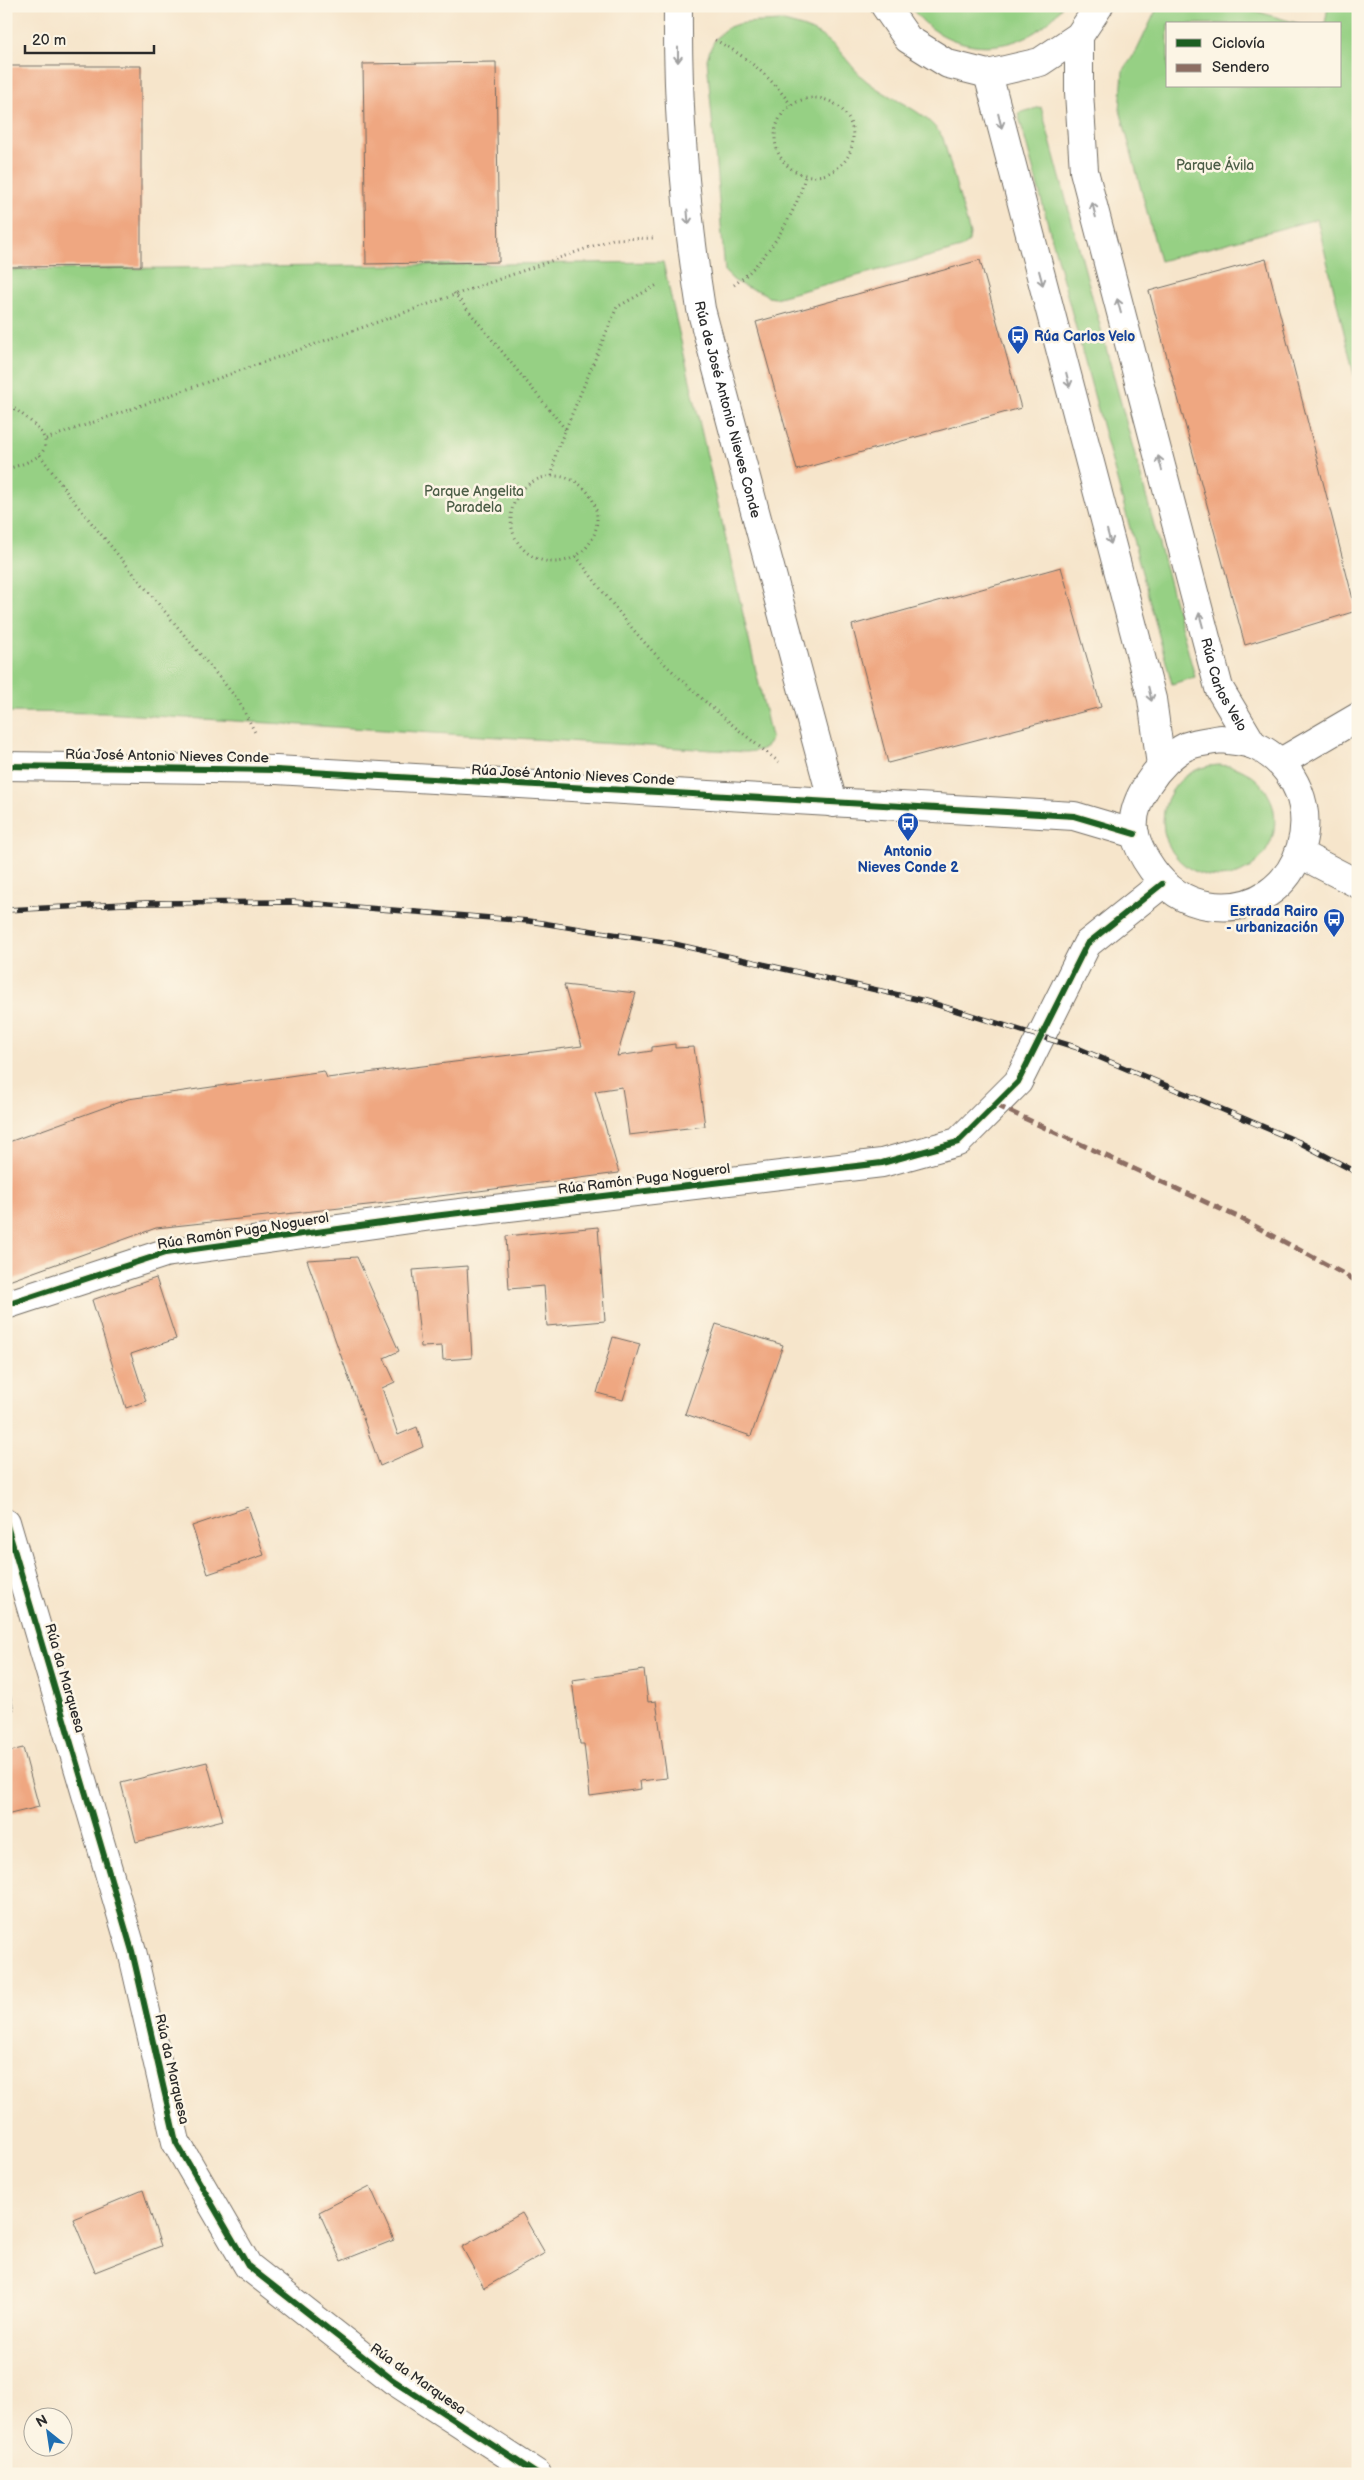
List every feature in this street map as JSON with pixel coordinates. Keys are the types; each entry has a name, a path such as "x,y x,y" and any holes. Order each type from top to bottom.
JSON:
{"street":[{"name":"Rúa de José Antonio Nieves Conde","path":"678,6 680,138 701,309 833,803"},
{"path":"886,6 908,39 948,64 988,74 1040,62 1080,36 1098,6"},
{"name":"Rúa Carlos Velo","path":"1080,36 1079,92 1084,171 1219,688 1253,745"},
{"path":"988,74 1152,699 1161,765"},
{"path":"1281,762 1358,717"},
{"path":"1221,739 1253,745 1281,762 1299,790 1306,822 1300,854 1282,882 1255,901 1222,908 1190,902 1162,884 1144,857 1134,834 1137,810 1143,792 1161,765 1188,746 1221,739"},
{"name":"Rúa José Antonio Nieves Conde","path":"6,766 276,770 1074,816 1134,834"},
{"path":"1300,854 1358,884"},
{"name":"Rúa Ramón Puga Noguerol","path":"6,1305 164,1252 425,1217 882,1163 958,1142 1018,1082 1088,944 1162,884"},
{"name":"Rúa da Marquesa","path":"6,1522 132,1951 176,2142 248,2266 393,2380 537,2474"}],"path":[{"path":"678,35 706,36 731,48 773,83 791,106"},
{"path":"814,98 827,100 838,106 852,126 853,138 850,152 844,163 834,171 821,175 805,174 795,171 785,163 778,151 775,139 777,125 791,106 802,100 814,98"},
{"path":"701,309 744,278 760,260 781,230 803,185 805,174"},
{"path":"46,440 454,293 613,239 657,238"},
{"path":"552,476 556,452 618,307 694,264"},
{"path":"454,293 566,430"},
{"path":"6,403 42,430 46,440 40,454 29,463 6,469"},
{"path":"40,454 77,505 238,700 276,770"},
{"path":"552,476 566,477 580,484 590,495 596,508 598,523 594,537 585,550 576,556 560,562 547,561 534,557 523,549 515,538 511,525 512,511 516,499 525,488 537,479 552,476"},
{"path":"576,556 663,662 744,735 781,764"}],"green space":[{"path":"910,6 1062,6 1047,23 1028,36 1008,43 986,46 964,43 944,36 925,23"},
{"name":"Parque Ávila","path":"1158,6 1238,6 1293,22 1166,22 1166,88 1342,88 1342,22 1325,22 1328,6 1358,6 1358,391 1317,219 1160,261 1120,110 1123,71 1137,50"},
{"path":"780,21 808,29 823,37 834,45 861,76 916,111 935,127 943,138 970,234 969,242 961,248 775,298 768,297 761,292 734,281 725,272 707,59 712,45 725,29 743,23"},
{"path":"1041,107 1195,677 1172,684 1018,113"},
{"name":"Parque Angelita Paradela","path":"663,262 771,737 766,747 746,752 104,713 6,712 6,270"},
{"path":"1219,765 1240,769 1259,781 1271,800 1275,821 1271,842 1259,861 1240,873 1219,877 1198,873 1179,861 1167,842 1163,821 1167,800 1179,781 1198,769"}],"building":[{"path":"496,62 499,262 366,264 363,64"},
{"path":"8,66 141,66 141,266 9,267"},
{"path":"1266,259 1356,611 1245,645 1149,291"},
{"path":"980,260 1021,408 797,470 756,322"},
{"path":"1061,567 1101,707 888,763 852,625"},
{"path":"564,985 636,993 617,1056 652,1051 652,1047 675,1044 675,1048 694,1047 705,1126 629,1135 622,1087 595,1091 619,1173 377,1204 156,1228 6,1282 6,1143 128,1099 324,1071 327,1078 582,1046"},
{"path":"598,1227 605,1321 547,1326 544,1286 509,1289 506,1236"},
{"path":"357,1257 399,1351 384,1358 395,1382 382,1388 398,1435 417,1427 423,1447 380,1466 307,1260"},
{"path":"467,1266 472,1358 443,1360 442,1346 421,1347 413,1270"},
{"path":"156,1278 176,1339 131,1354 146,1401 126,1408 92,1300"},
{"path":"716,1324 783,1345 751,1436 685,1414"},
{"path":"613,1337 640,1344 623,1400 597,1393"},
{"path":"248,1507 264,1555 208,1574 192,1526"},
{"path":"644,1670 648,1702 656,1701 667,1778 640,1781 641,1789 590,1796 584,1744 580,1744 572,1680"},
{"path":"6,1676 14,1710 6,1712"},
{"path":"23,1748 39,1807 6,1815 6,1752"},
{"path":"207,1762 223,1820 136,1842 121,1783"},
{"path":"370,2186 394,2240 341,2261 319,2212"},
{"path":"143,2190 161,2246 95,2272 73,2219"},
{"path":"522,2213 545,2253 484,2288 462,2247"}],"railway":[{"path":"6,910 145,903 293,902 529,921 670,943 925,1001 1075,1047 1299,1142 1358,1173"}],"marked path":[{"path":"996,1105 1240,1218 1353,1279 1358,1284"}],"cycle path":[{"path":"6,766 276,770 1074,816 1135,834"},
{"path":"6,1305 165,1253 425,1217 882,1163 958,1142 1018,1082 1087,944 1162,884"},
{"path":"6,1522 132,1951 176,2142 248,2266 393,2380 537,2474"}],"place":[{"name":"Rúa Carlos Velo","path":"1018,355"},
{"name":"Antonio Nieves Conde 2","path":"908,842"},
{"name":"Estrada Rairo - urbanización","path":"1334,938"}]}
